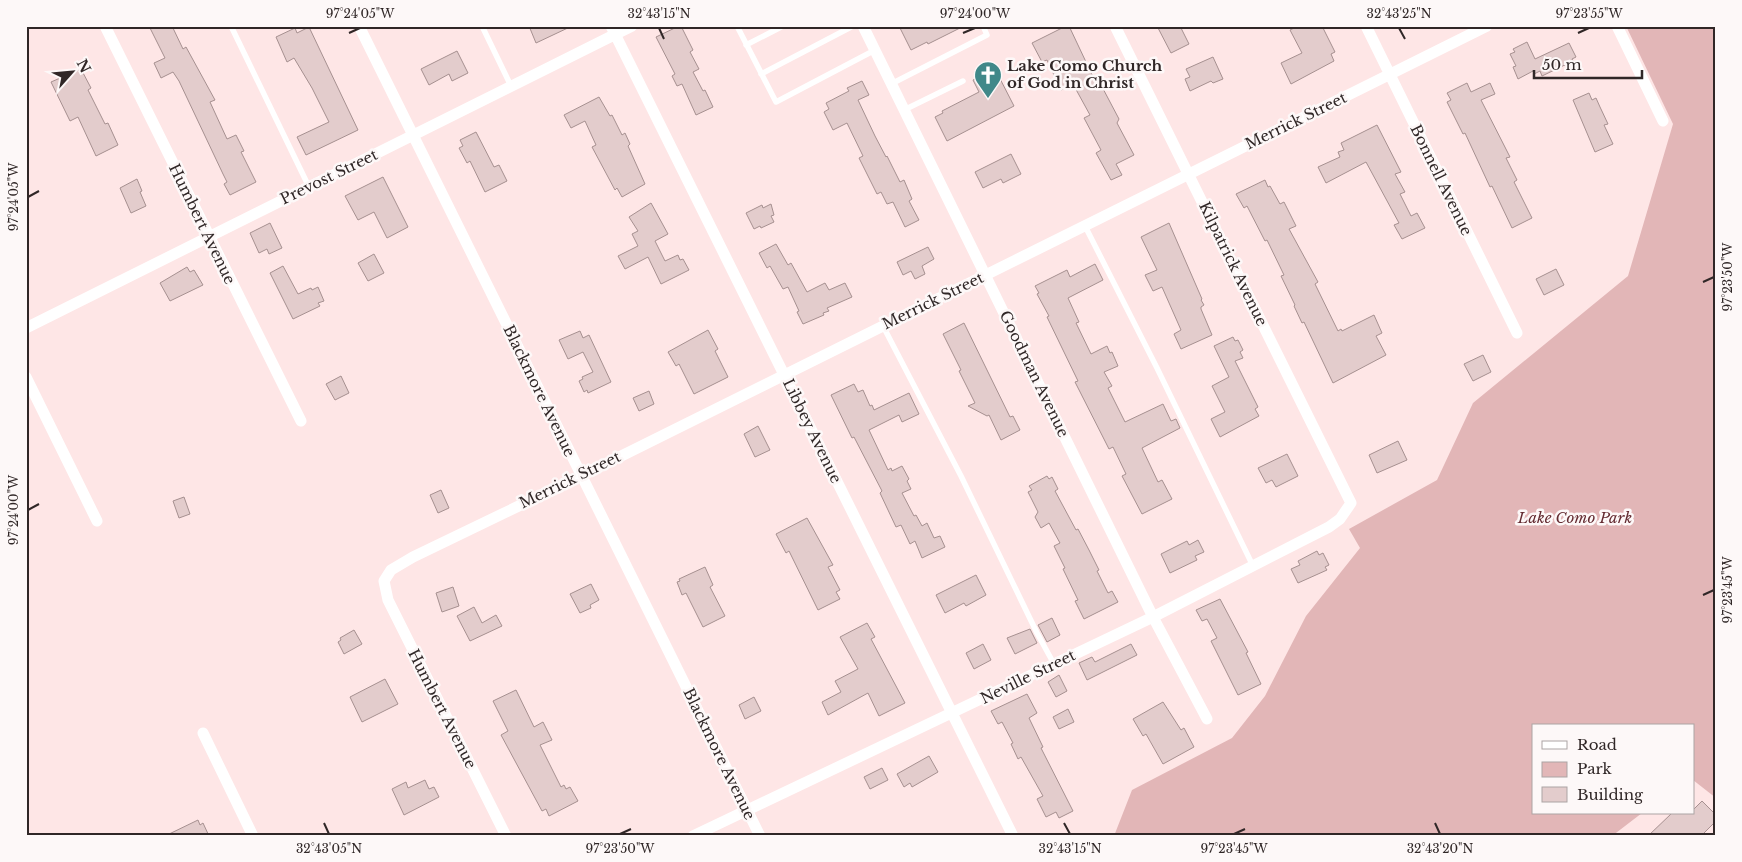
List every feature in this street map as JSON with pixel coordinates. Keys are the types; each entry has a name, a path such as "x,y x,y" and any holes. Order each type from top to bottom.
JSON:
{"street":[{"name":"Humbert Avenue","path":"104,26 301,421"},
{"name":"Blackmore Avenue","path":"359,26 760,836"},
{"name":"Prevost Street","path":"26,328 413,136 511,86 613,30 632,26"},
{"name":"Goodman Avenue","path":"863,26 1153,617 1208,719"},
{"name":"Kilpatrick Avenue","path":"1115,26 1351,503"},
{"name":"Bonnell Avenue","path":"1366,26 1517,333"},
{"name":"Merrick Street","path":"384,580 391,570 413,557 581,476 1487,26"},
{"path":"1617,26 1663,121"},
{"name":"Libbey Avenue","path":"613,30 1014,836"},
{"path":"26,377 97,521"},
{"name":"Neville Street","path":"693,836 1153,617 1329,527 1340,520 1351,503"},
{"name":"Humbert Avenue","path":"384,580 388,600 399,624 506,836"},
{"path":"203,733 253,836"}],"lane":[{"path":"231,26 309,187"},
{"path":"482,26 511,86"},
{"path":"736,26 776,102 875,50"},
{"path":"746,45 783,26"},
{"path":"761,74 853,26"},
{"path":"891,84 987,35 983,26"},
{"path":"904,110 963,81"},
{"path":"1085,226 1157,368 1253,566"},
{"path":"883,326 961,476 1054,664"}],"green space":[{"name":"Lake Como Park","path":"1626,26 1716,26 1716,798 1694,781 1694,724 1532,724 1532,814 1641,814 1612,836 1114,836 1132,790 1232,738 1265,696 1306,616 1360,548 1349,529 1437,480 1473,403 1628,276 1673,124"}],"building":[{"path":"149,26 172,26 183,49 186,47 215,100 210,102 227,139 236,135 244,151 241,152 256,182 230,195 224,184 227,182 179,81 173,72 161,78 154,63 165,58"},
{"path":"529,26 572,26 536,43"},
{"path":"681,26 693,50 690,52 699,69 693,72 713,107 696,115 682,84 677,86 672,76 675,74 656,37"},
{"path":"899,26 964,26 928,44 927,42 911,50"},
{"path":"1069,26 1095,81 1098,84 1100,83 1119,119 1117,123 1134,155 1116,164 1122,175 1111,180 1096,153 1101,150 1084,118 1090,115 1073,84 1061,90 1047,60 1042,62 1032,43"},
{"path":"1157,26 1180,26 1189,44 1171,53"},
{"path":"1298,26 1322,26 1335,52 1331,54 1334,61 1291,84 1281,63 1302,53 1290,30"},
{"path":"309,27 358,130 306,155 297,137 329,122 294,58 287,62 276,37 295,28 297,33"},
{"path":"1527,42 1535,59 1569,43 1576,57 1572,59 1573,61 1542,76 1540,71 1534,74 1533,71 1518,79 1513,67 1516,66 1510,54 1515,52 1513,49"},
{"path":"457,51 468,73 452,81 449,74 429,85 421,69"},
{"path":"1213,57 1223,79 1213,83 1211,81 1190,91 1185,79 1190,77 1186,69"},
{"path":"81,69 91,88 88,90 105,124 108,123 118,145 96,156 78,117 70,121 51,82"},
{"name":"Lake Como Church of God in Christ","path":"995,69 1014,106 947,141 935,117 943,113 942,111 979,92 973,80"},
{"path":"862,81 869,95 858,100 900,182 904,180 912,199 909,201 919,220 905,227 893,202 887,204 881,192 877,194 859,158 863,156 847,123 833,130 824,112 829,109 826,103 849,91 847,88"},
{"path":"1467,83 1471,92 1490,83 1495,94 1481,100 1510,157 1506,158 1517,180 1514,182 1532,218 1512,228 1492,186 1490,187 1465,133 1463,134 1447,102 1451,100 1447,93"},
{"path":"1589,93 1592,100 1596,98 1608,124 1604,125 1613,144 1595,152 1573,100"},
{"path":"599,97 610,116 612,115 622,135 625,133 630,144 628,146 645,184 622,197 617,188 615,190 592,147 596,145 585,121 571,128 564,115"},
{"path":"1377,125 1401,172 1395,174 1405,192 1400,194 1411,216 1417,213 1425,228 1402,239 1394,225 1399,223 1366,162 1326,183 1318,167 1340,157 1338,152 1344,150 1341,143"},
{"path":"476,132 494,167 499,165 507,181 485,192 470,161 467,163 459,148 463,146 460,140"},
{"path":"1011,154 1021,174 1003,183 1001,179 983,188 975,172"},
{"path":"383,177 408,227 387,238 374,212 358,220 345,196"},
{"path":"137,179 146,206 131,213 120,188"},
{"path":"1265,180 1280,204 1284,202 1296,226 1289,229 1318,282 1315,284 1338,331 1341,329 1342,331 1374,315 1382,333 1376,336 1386,355 1333,383 1304,322 1302,323 1294,306 1281,276 1284,275 1267,240 1265,241 1247,206 1244,208 1236,194"},
{"path":"651,203 668,234 655,241 665,261 678,255 680,260 683,259 689,270 661,284 648,257 625,269 618,256 638,246 632,234 638,231 629,217"},
{"path":"771,204 774,215 771,216 774,222 754,229 746,213 762,205 763,208"},
{"path":"270,223 282,248 269,254 267,249 259,253 250,233"},
{"path":"1169,223 1202,299 1204,305 1201,309 1212,335 1181,349 1174,334 1181,330 1162,287 1153,291 1145,275 1157,270 1141,237"},
{"path":"776,244 788,265 791,263 807,292 825,283 829,290 845,283 852,297 827,308 829,311 823,313 824,315 803,324 788,287 783,289 770,266 767,268 759,253"},
{"path":"928,247 934,259 922,266 925,274 915,279 911,271 903,275 897,262"},
{"path":"374,254 384,273 368,281 358,263"},
{"path":"1095,264 1103,280 1068,298 1079,322 1076,323 1091,354 1107,346 1110,353 1112,352 1118,366 1104,372 1112,386 1108,388 1125,422 1163,404 1171,421 1176,419 1180,428 1142,448 1158,482 1162,480 1172,499 1142,514 1122,476 1126,474 1113,447 1109,449 1075,382 1078,381 1047,317 1049,316 1037,294 1039,293 1035,286 1067,270 1070,277"},
{"path":"283,266 298,294 318,287 324,301 318,303 320,306 293,319 270,273"},
{"path":"187,267 190,272 194,270 203,285 170,301 160,283"},
{"path":"1556,269 1564,285 1544,295 1536,279"},
{"path":"964,323 1010,417 1013,416 1020,430 1001,440 989,415 987,416 968,406 975,403 943,334"},
{"path":"708,330 718,349 715,351 728,377 694,394 679,364 676,366 668,352"},
{"path":"580,331 583,338 589,335 611,382 588,393 587,390 584,392 579,381 583,379 582,377 593,372 583,352 568,359 559,340"},
{"path":"1233,337 1235,341 1238,340 1243,350 1240,352 1243,358 1235,361 1258,407 1255,409 1259,416 1220,437 1211,419 1225,412 1212,386 1229,377 1214,346"},
{"path":"1483,355 1491,372 1473,381 1464,364"},
{"path":"341,376 349,393 335,400 326,384"},
{"path":"854,384 858,392 863,390 870,406 872,405 874,410 909,393 919,414 902,422 899,415 869,430 888,470 891,468 892,471 902,466 909,479 907,481 911,489 902,493 914,516 916,515 922,526 927,523 934,538 940,536 945,547 922,558 915,541 910,544 901,525 896,527 880,493 882,491 854,437 852,438 831,395"},
{"path":"649,391 654,404 639,411 633,398"},
{"path":"758,426 770,450 755,457 744,434"},
{"path":"1398,441 1407,460 1377,473 1369,455"},
{"path":"1287,454 1298,476 1276,487 1272,480 1266,483 1258,468"},
{"path":"1047,476 1049,479 1052,477 1058,489 1055,491 1089,550 1108,593 1112,591 1118,602 1084,619 1075,601 1078,600 1063,569 1065,568 1054,546 1060,543 1049,523 1041,528 1035,517 1038,512 1028,492 1032,490 1029,486"},
{"path":"441,490 449,508 438,513 430,495"},
{"path":"184,497 190,514 179,518 173,501"},
{"path":"807,518 833,565 828,567 840,590 836,592 840,599 818,610 789,551 786,553 776,534"},
{"path":"1198,540 1204,552 1195,556 1197,560 1170,573 1161,554 1187,541 1189,545"},
{"path":"1317,551 1319,555 1323,553 1329,565 1325,567 1327,570 1298,583 1291,569 1300,565 1298,561"},
{"path":"705,567 713,585 710,587 725,616 703,627 686,593 682,595 677,582 680,581 679,579"},
{"path":"976,575 986,595 966,606 964,603 945,613 936,595"},
{"path":"591,584 599,600 590,605 591,608 580,613 570,594"},
{"path":"453,587 459,606 442,612 436,593"},
{"path":"1220,599 1248,652 1246,653 1261,684 1238,695 1211,641 1217,638 1207,619 1202,621 1196,610"},
{"path":"474,607 482,623 496,615 502,626 470,641 457,616"},
{"path":"1052,618 1060,635 1047,642 1038,625"},
{"path":"867,623 875,637 871,639 905,703 879,716 868,693 828,715 822,702 841,692 835,681 858,669 840,637"},
{"path":"1030,629 1037,643 1015,654 1007,638"},
{"path":"354,630 362,644 344,654 338,642 341,640 340,638"},
{"path":"983,644 991,660 974,669 966,653"},
{"path":"1131,644 1137,655 1087,680 1079,663 1092,657 1095,662"},
{"path":"1059,675 1067,691 1056,697 1048,682"},
{"path":"385,679 398,704 362,722 350,697"},
{"path":"516,690 534,727 543,722 552,740 540,745 561,787 564,785 566,789 570,787 578,801 549,816 546,809 542,811 501,735 508,731 493,701"},
{"path":"1027,694 1037,713 1029,718 1043,747 1041,748 1073,811 1059,818 1056,812 1046,817 1037,799 1043,796 1021,757 1018,759 1011,744 1013,743 1002,722 998,724 991,711"},
{"path":"754,697 761,711 745,719 739,705"},
{"path":"1163,702 1181,730 1184,728 1194,747 1163,764 1146,734 1143,736 1133,719"},
{"path":"1068,709 1074,722 1059,729 1053,717"},
{"path":"929,756 938,772 912,787 910,783 904,787 897,774"},
{"path":"882,768 888,780 870,789 864,777"},
{"path":"425,780 429,789 434,787 439,797 404,815 392,789 406,782 408,788"},
{"path":"1702,801 1716,815 1716,821 1701,836 1648,836 1671,814 1694,814 1694,809"},
{"path":"198,820 200,825 203,823 209,836 165,836"}],"place":[{"name":"Lake Como Church of God in Christ","path":"988,99"}]}
